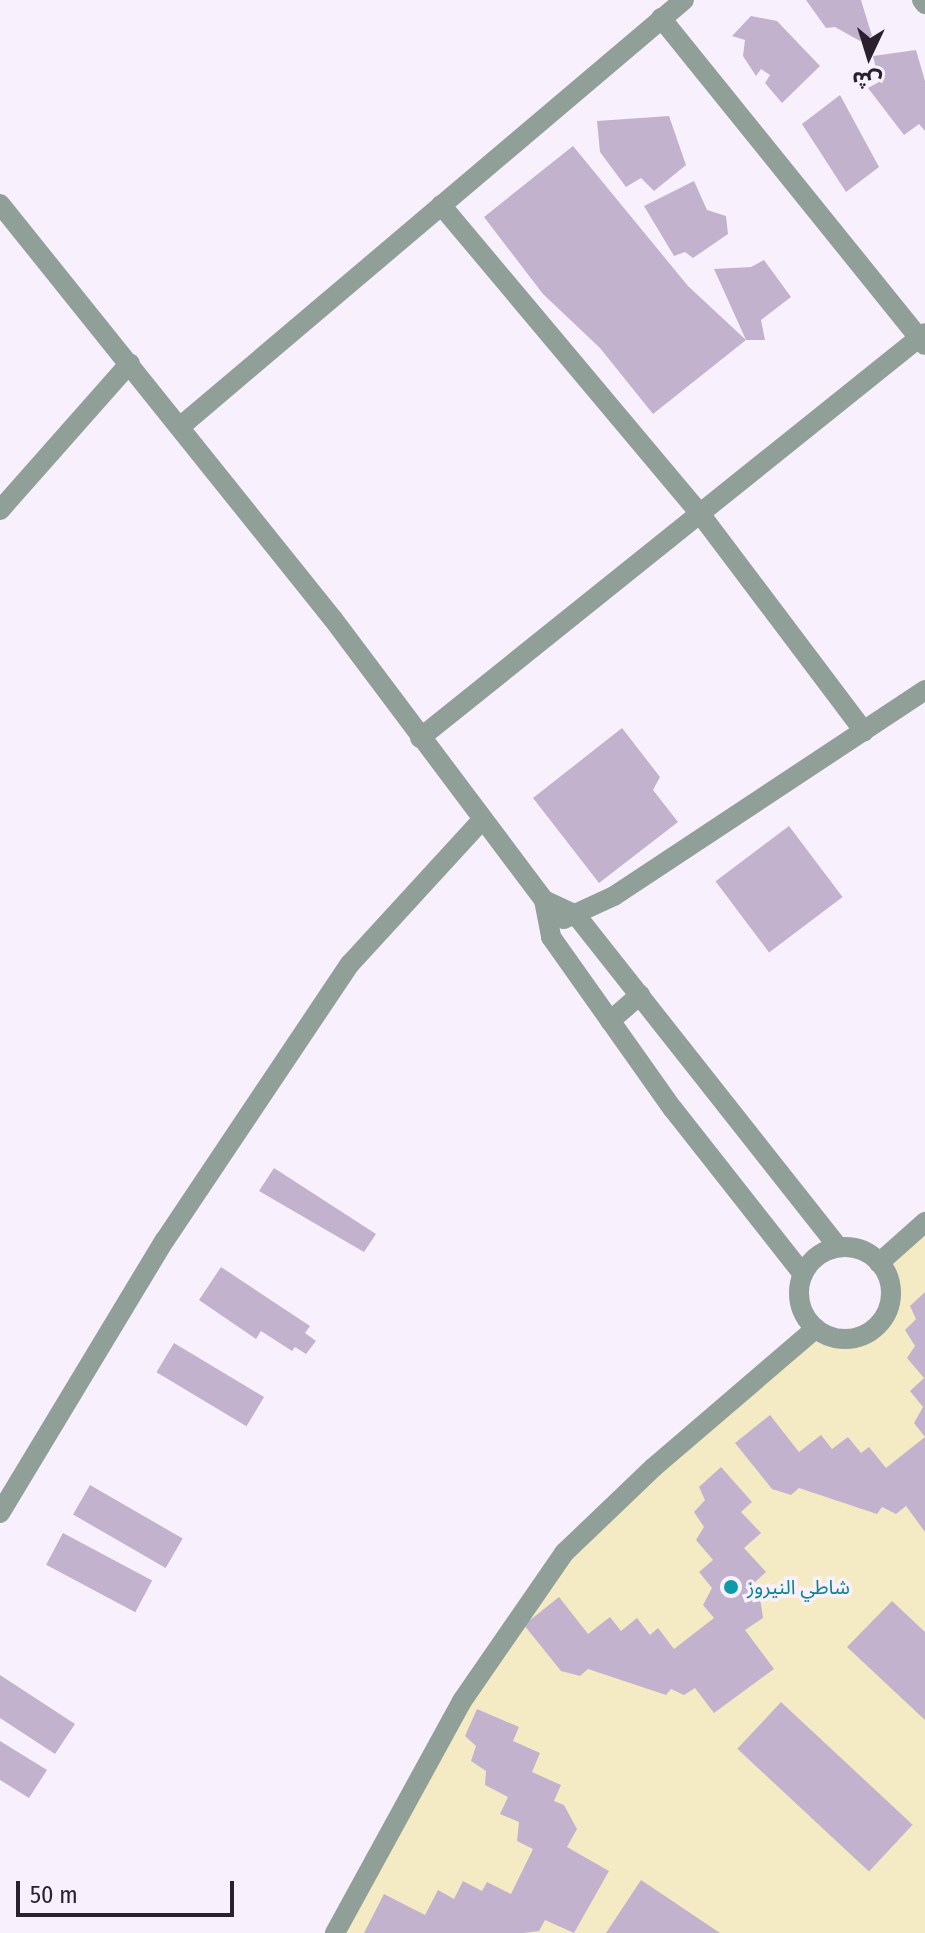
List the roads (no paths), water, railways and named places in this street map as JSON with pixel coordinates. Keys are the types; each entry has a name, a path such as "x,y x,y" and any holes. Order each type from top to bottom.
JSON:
{"street":[{"path":"181,426 684,0"},
{"path":"420,738 698,511 923,338 661,18"},
{"path":"0,204 181,426 544,900 549,925 610,1021 803,1274"},
{"path":"441,205 698,511 864,731"},
{"path":"0,510 130,363"},
{"path":"549,925 614,896 925,690"},
{"path":"0,1513 165,1240 350,964 482,820"},
{"path":"544,900 576,915 838,1247"},
{"path":"610,1021 640,995"},
{"path":"879,1263 925,1222"},
{"path":"838,1247 853,1248 879,1263 891,1290 889,1305 872,1330 844,1338 816,1328 799,1303 803,1274 823,1252 838,1247"},
{"path":"335,1933 462,1701 564,1553 654,1467 816,1328"}],"place":[{"name":"شاطي النيروز","path":"731,1587"}]}
